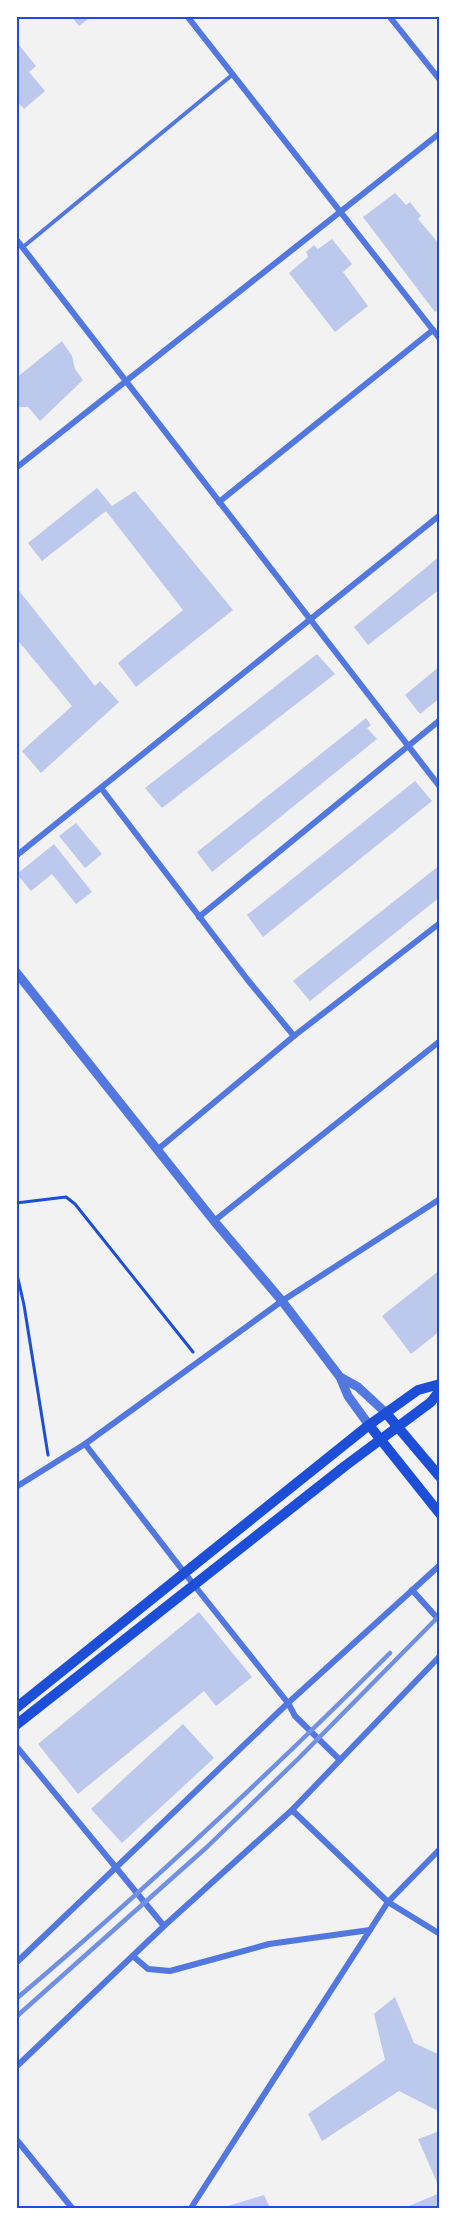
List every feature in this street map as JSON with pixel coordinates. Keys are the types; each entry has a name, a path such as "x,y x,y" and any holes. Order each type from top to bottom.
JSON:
{"main road":[{"path":"16,1708 369,1425 418,1390 440,1384"},
{"path":"16,1725 431,1402 440,1390"},
{"path":"386,1413 440,1477"},
{"path":"369,1425 440,1514"}],"street":[{"path":"187,16 440,339"},
{"path":"389,16 440,80"},
{"path":"16,468 440,133"},
{"path":"16,239 440,787"},
{"path":"16,252 22,247"},
{"path":"219,502 433,330"},
{"path":"16,856 440,515"},
{"path":"199,917 440,720"},
{"path":"101,788 199,917 294,1036"},
{"path":"157,1150 294,1036 440,923"},
{"path":"16,972 214,1221 282,1301 340,1377 348,1396 369,1425"},
{"path":"214,1221 440,1041"},
{"path":"16,1487 85,1444 282,1301 440,1199"},
{"path":"340,1377 357,1387 386,1413"},
{"path":"85,1444 288,1703 295,1716 340,1760"},
{"path":"16,1963 288,1703 440,1565"},
{"path":"412,1590 440,1621"},
{"path":"16,2067 164,1926 292,1810 440,1656"},
{"path":"16,1746 164,1926"},
{"path":"292,1810 388,1902 440,1935"},
{"path":"191,2208 388,1902 440,1849"},
{"path":"134,1957 148,1969 170,1971 269,1944 370,1930"},
{"path":"16,2139 72,2208"}],"lane":[{"path":"22,247 232,75"}],"path":[{"path":"16,1203 66,1197 75,1204 200,1360"},
{"path":"16,1270 24,1305 50,1465"}],"building":[{"path":"71,16 92,16 79,26"},
{"path":"19,45 36,66 29,72 45,91 24,109 16,100 16,48"},
{"path":"395,193 406,205 410,202 421,216 418,219 440,245 440,309 435,312 363,217"},
{"path":"332,239 352,264 343,272 368,306 335,332 289,273 308,257 306,252 314,245 318,249"},
{"path":"62,341 72,356 75,369 83,380 40,421 28,407 16,407 16,378"},
{"path":"97,488 112,506 135,491 233,610 136,687 118,663 183,610 106,511 42,561 28,543"},
{"path":"440,556 440,589 368,645 354,627"},
{"path":"16,587 95,686 100,681 119,702 41,773 22,751 72,706 16,638"},
{"path":"317,654 335,674 162,808 145,788"},
{"path":"440,666 440,698 420,714 405,695"},
{"path":"366,718 371,725 367,728 377,739 212,872 197,852"},
{"path":"415,781 432,801 263,937 247,915"},
{"path":"76,823 102,854 85,868 59,836"},
{"path":"54,844 92,892 76,904 52,874 31,891 17,874"},
{"path":"440,865 440,897 310,1001 293,981"},
{"path":"440,1270 440,1331 411,1354 382,1316"},
{"path":"199,1612 252,1677 216,1706 204,1691 78,1794 38,1744"},
{"path":"183,1724 214,1758 122,1843 91,1809"},
{"path":"395,1997 414,2043 440,2055 440,2112 399,2091 322,2141 308,2114 385,2060 374,2014"},
{"path":"440,2131 440,2189 418,2139"},
{"path":"440,2193 440,2208 404,2208"},
{"path":"264,2195 270,2208 221,2208"}],"railway":[{"path":"16,2017 207,1847 298,1759 440,1615"},
{"path":"16,1999 207,1830 390,1653"}]}
